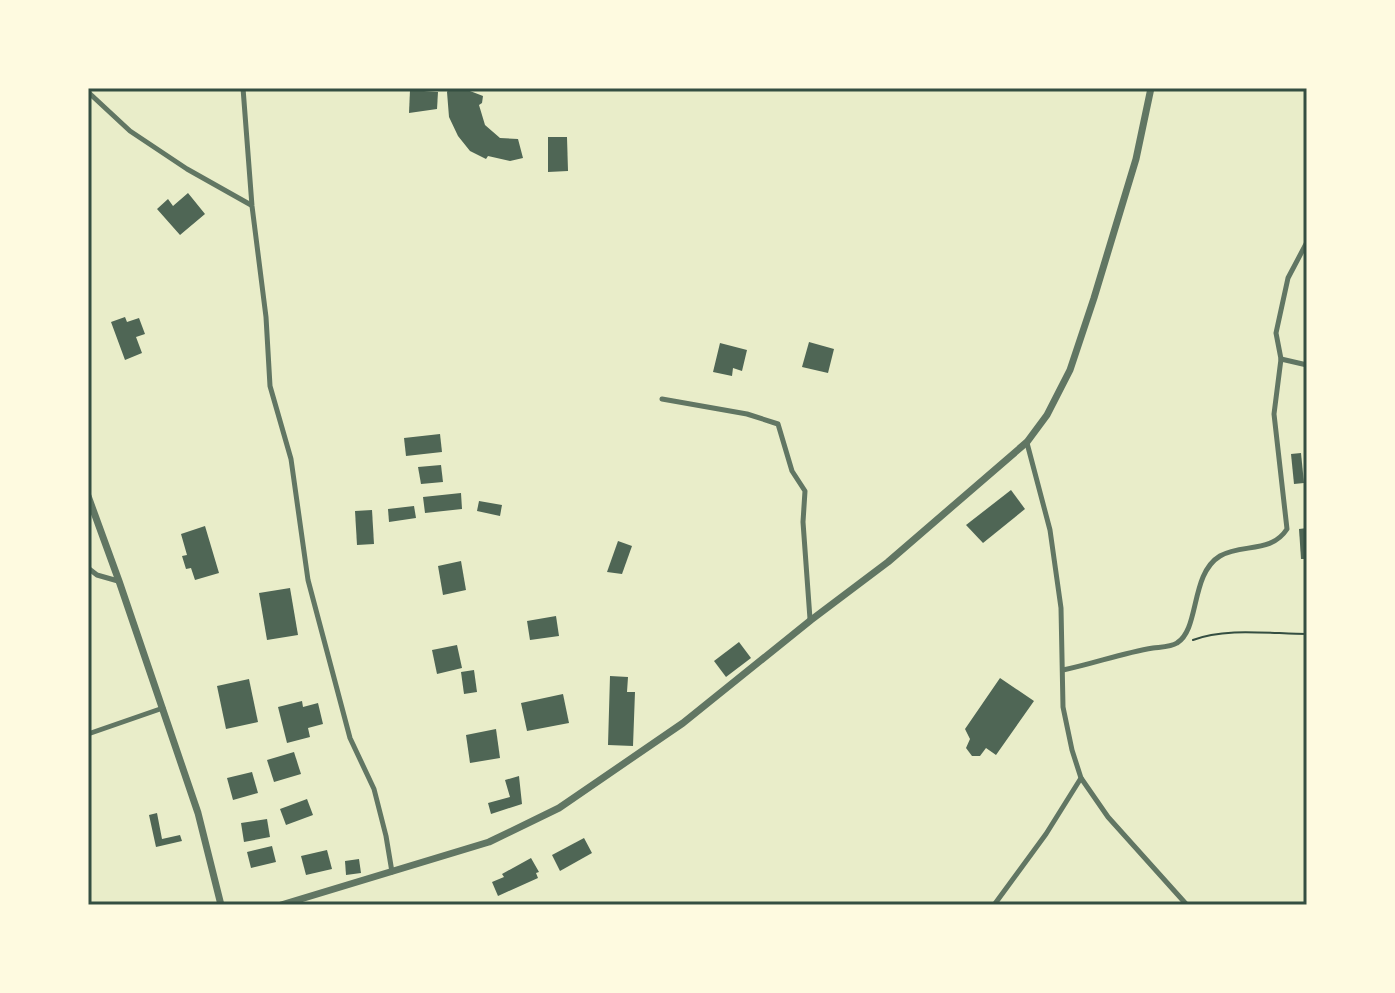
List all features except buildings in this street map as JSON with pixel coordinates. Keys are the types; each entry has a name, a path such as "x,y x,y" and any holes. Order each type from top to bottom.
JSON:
{"street":[{"path":"243,88 270,386 291,459 308,580 350,738 374,789 392,872"},
{"path":"281,905 489,842 559,808 683,723 888,562 1027,442 1047,415 1070,370 1136,159 1151,88"},
{"path":"88,92 130,131 187,169 252,206"},
{"path":"1063,670 1118,654 1176,644 1185,635 1198,588 1210,565 1231,552 1270,545 1287,529 1274,414 1281,359 1276,333 1288,278 1307,242"},
{"path":"1281,359 1307,365"},
{"path":"662,399 747,414 778,424 792,471 805,491 803,522 811,620"},
{"path":"1027,442 1050,530 1061,608 1063,707 1081,778 1108,817 1187,905"},
{"path":"88,496 198,813 221,905"},
{"path":"88,568 97,575 119,581"},
{"path":"88,734 163,708"},
{"path":"994,905 1046,834 1081,778"}],"path":[{"path":"1176,644 1206,634 1307,634"}]}
